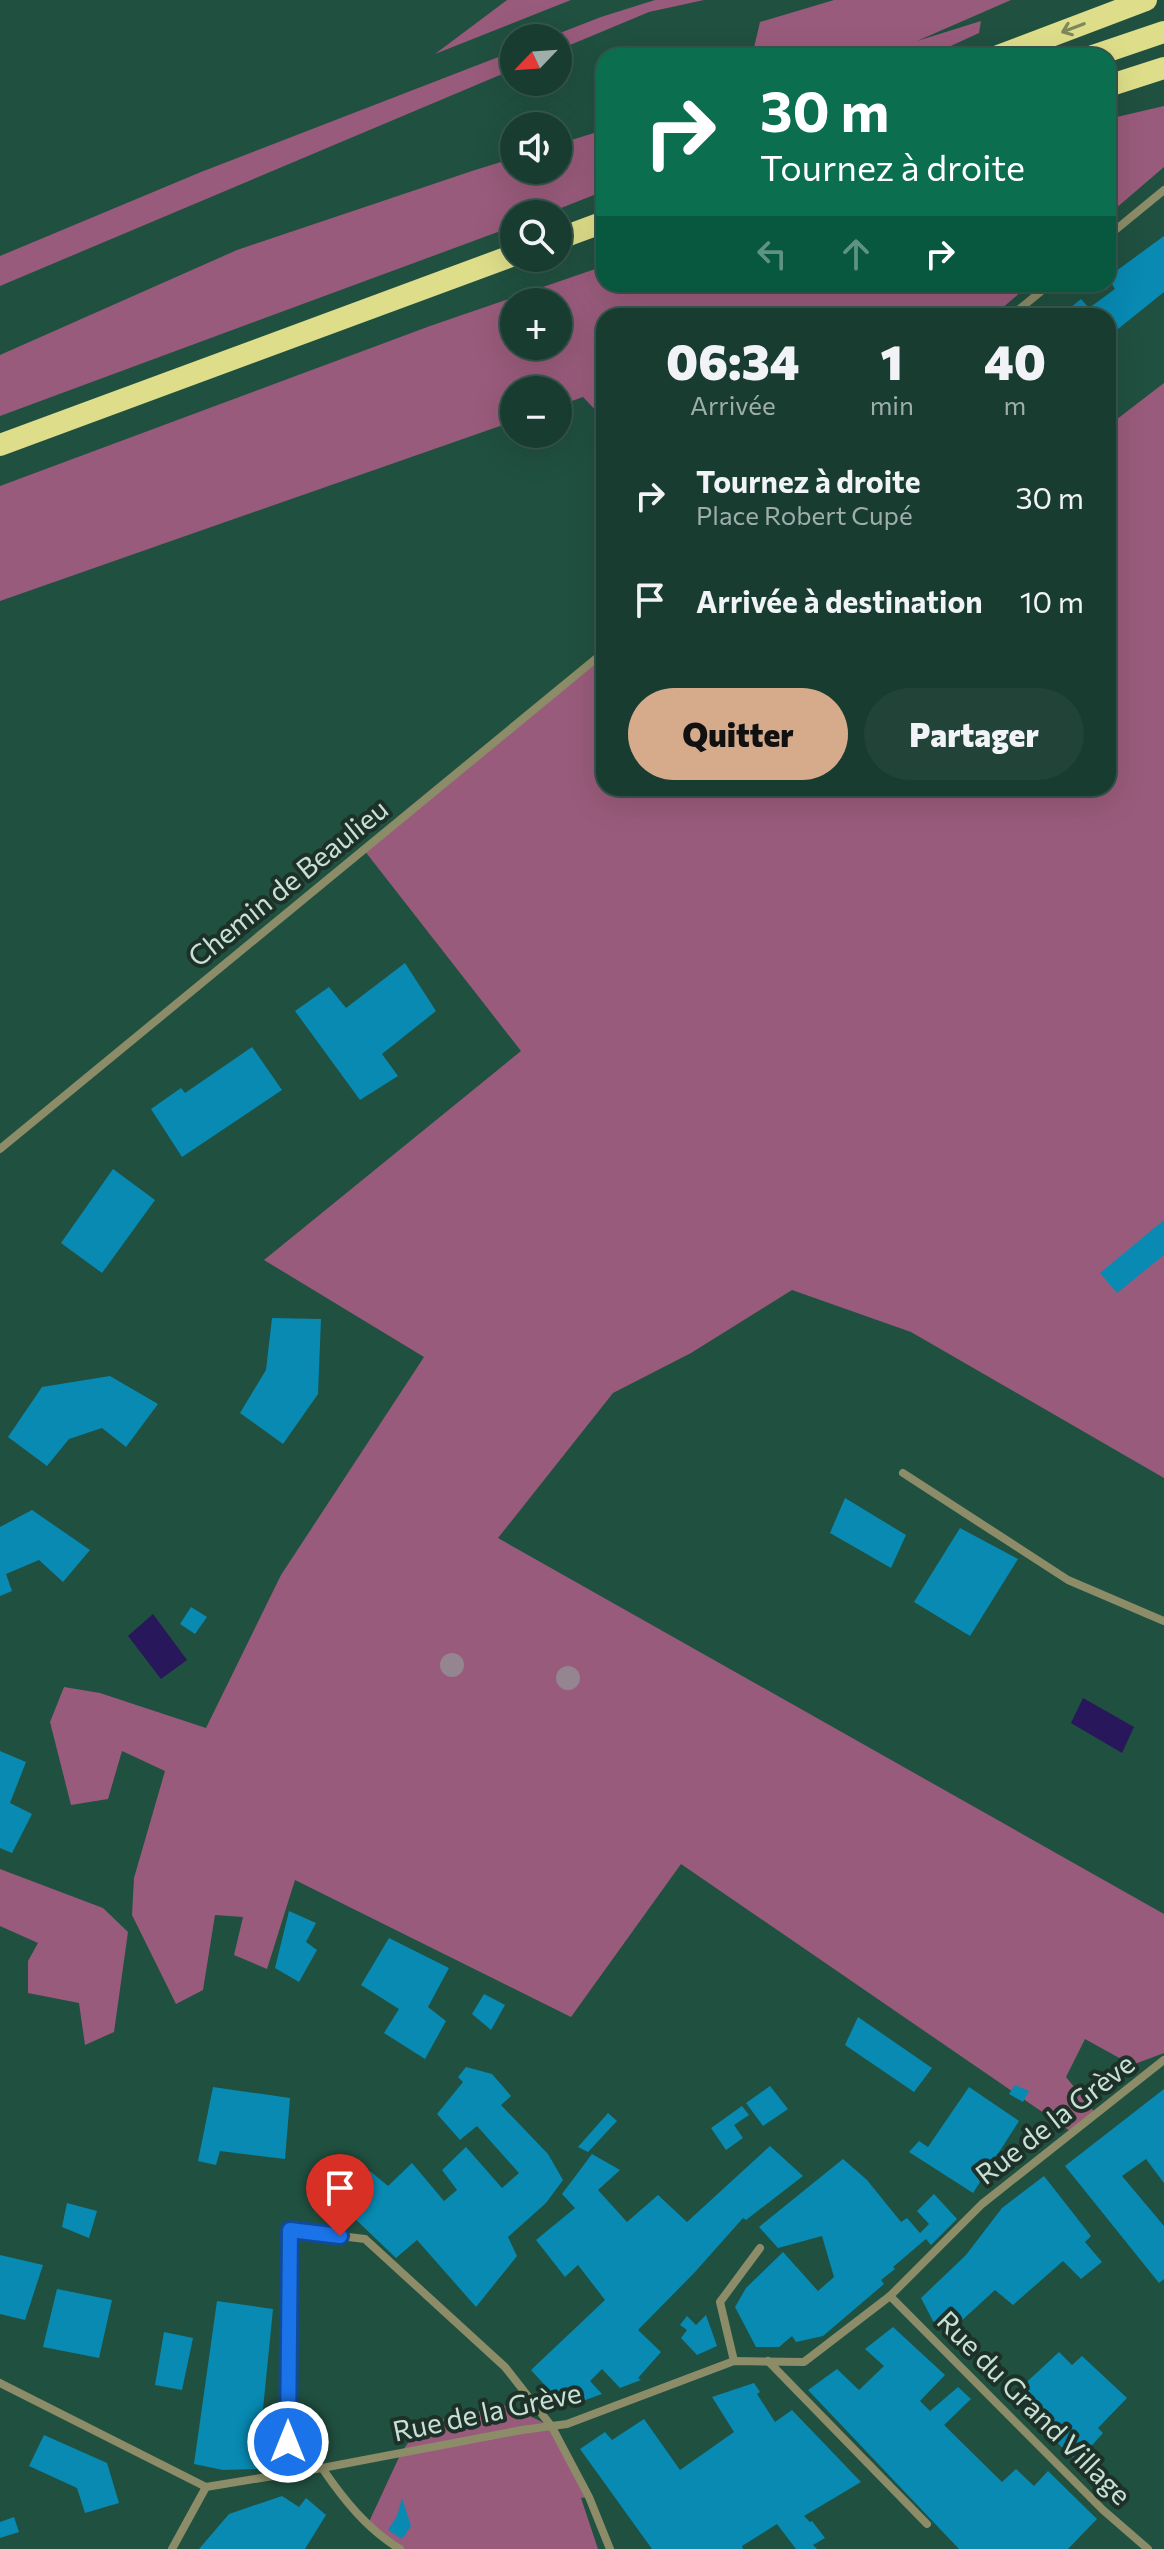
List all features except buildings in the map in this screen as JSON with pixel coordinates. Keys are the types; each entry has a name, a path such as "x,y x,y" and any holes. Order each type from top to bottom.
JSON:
{"highway":[{"path":"1019,48 1146,0"},
{"path":"1116,48 1164,32"},
{"path":"1116,83 1164,68"},
{"path":"572,234 596,225"},
{"path":"0,445 500,260"}],"street":[{"path":"1116,229 1164,190"},
{"path":"1021,308 1040,292"},
{"name":"Chemin de Beaulieu","path":"0,1149 596,659"},
{"path":"903,1473 1068,1580 1164,1621"},
{"name":"Rue de la Grève","path":"206,2487 567,2424 734,2361 804,2362 890,2296 982,2204 1164,2060"},
{"path":"288,2472 290,2230 365,2239 505,2367 552,2427 589,2497 610,2549"},
{"path":"734,2361 720,2302 760,2248"},
{"name":"Rue du Grand Village","path":"890,2296 1103,2510 1148,2549"},
{"path":"768,2361 927,2524"},
{"path":"0,2383 206,2487 172,2549"},
{"path":"322,2468 346,2503 382,2538 400,2549"}],"shaded area":[{"path":"507,0 571,0 511,24 500,24 500,28 435,54"},
{"path":"655,0 704,0 649,12 572,44 572,28"},
{"path":"834,0 1011,0 917,41 981,21 979,33 946,48 754,48 760,22"},
{"path":"500,56 500,75 0,286 0,256 201,172"},
{"path":"1164,106 1164,167 1116,208 1116,117"},
{"path":"596,132 596,194 572,204 572,200 500,200 500,231 0,416 0,355 237,250 500,162 500,184 572,184 572,140"},
{"path":"596,269 596,292 1021,292 1002,308 596,308 596,411 583,397 572,401 572,376 500,376 500,426 0,601 0,486 500,302 500,360 572,360 572,288 540,288"},
{"path":"1164,383 1164,1478 911,1332 792,1290 691,1353 613,1393 498,1538 1164,1914 1164,2053 1132,2065 1085,2039 1066,2077 1096,2114 1073,2133 681,1864 571,2017 295,1880 267,1969 234,1955 243,1917 215,1915 203,1990 176,2004 132,1915 134,1878 165,1771 122,1751 108,1799 71,1805 50,1722 64,1687 100,1693 206,1728 281,1575 424,1357 264,1260 521,1051 364,850 596,659 596,796 1116,796 1116,420"},
{"path":"153,1614 187,1660 161,1679 128,1636"},
{"path":"1083,1698 1134,1727 1122,1753 1071,1723"},
{"path":"0,1869 103,1908 128,1932 114,2032 85,2045 79,2003 28,1993 28,1961 38,1943 0,1926"},
{"path":"508,2405 552,2427 589,2497 581,2498 598,2549 400,2549 368,2524 401,2453 421,2424"}],"route":[{"path":"288,2442 290,2230 340,2236"}]}
